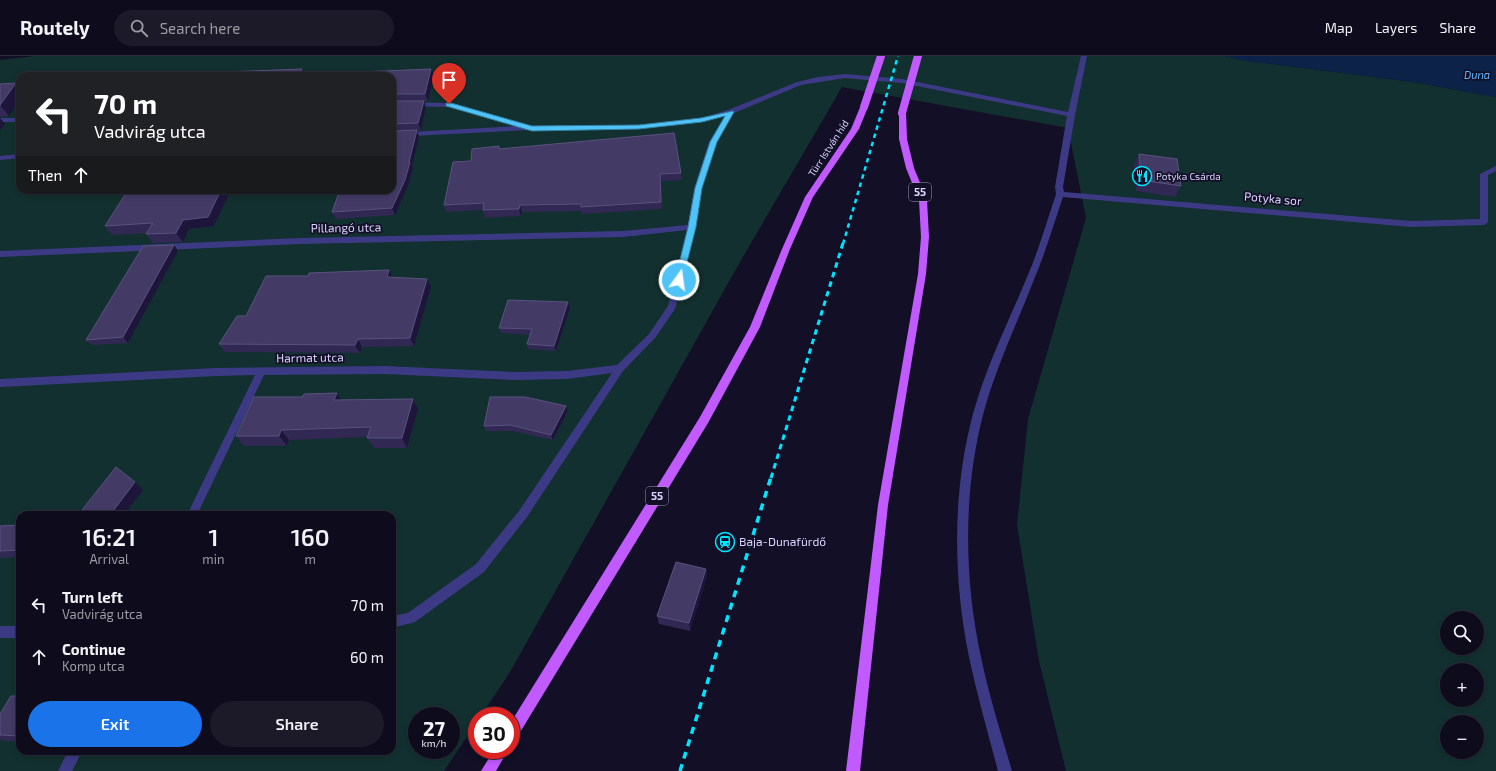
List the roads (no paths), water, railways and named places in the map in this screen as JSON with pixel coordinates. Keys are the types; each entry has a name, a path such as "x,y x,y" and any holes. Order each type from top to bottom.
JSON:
{"main road":[{"name":"Türr István híd","path":"520,720 704,420 755,327 786,249 810,197 855,129 881,56"},
{"name":"55","path":"853,771 883,505 922,274 925,237 923,200 910,168 903,139 902,113 918,56"},
{"path":"488,771 495,759"}],"street":[{"path":"1005,771 975,656 967,595 964,525 968,470 978,415 992,373 1037,263 1060,194 1059,186 1071,115 1084,56"},
{"path":"396,136 532,128 639,127 702,120 731,112 799,83 845,76 902,81 1071,115"},
{"path":"396,104 449,104 532,128"},
{"path":"396,621 411,618 480,568 523,514 620,368 652,336 672,307 692,227 698,188 714,142 731,112"},
{"path":"0,120 16,120"},
{"path":"0,158 16,156"},
{"name":"Potyka sor","path":"1060,194 1411,224 1484,222 1484,174 1496,168"},
{"name":"Pillangó utca","path":"0,254 300,241 622,234 692,227"},
{"name":"Harmat utca","path":"0,383 216,372 386,370 514,376 552,376 620,368"},
{"path":"194,511 261,372"},
{"path":"0,632 16,632"},
{"path":"66,771 74,755"}],"water":[{"name":"Duna","path":"1225,56 1496,56 1496,97 1414,82 1241,60"}],"railway":[{"path":"843,244 898,56"},
{"path":"771,478 843,243"},
{"path":"680,771 771,477"}],"place":[{"name":"Potyka Csárda","path":"1142,176"},
{"name":"Baja-Dunafürdő","path":"725,542"}]}
